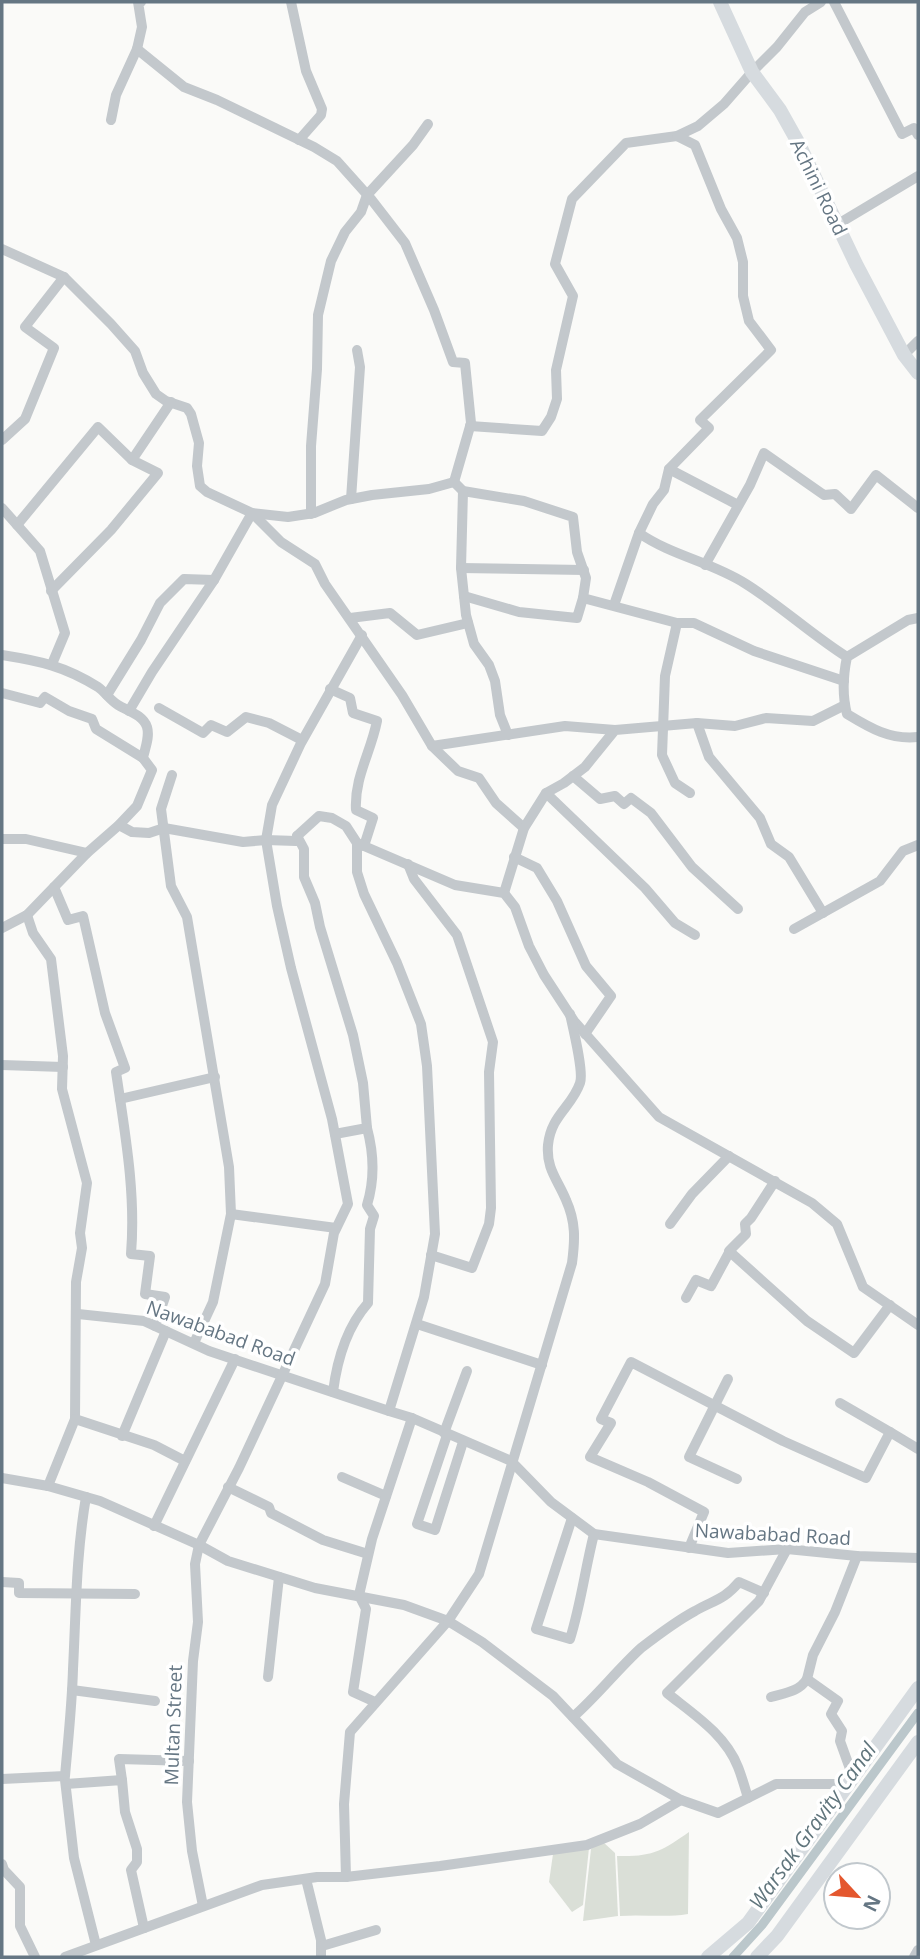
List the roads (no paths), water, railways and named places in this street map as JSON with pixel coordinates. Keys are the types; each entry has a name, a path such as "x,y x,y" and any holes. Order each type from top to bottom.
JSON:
{"main road":[{"name":"Achini Road","path":"720,2 752,72 780,110 799,144 904,355 918,373"},
{"path":"708,1957 748,1923 918,1688"},
{"path":"757,1957 777,1936 918,1742"}],"street":[{"path":"111,120 116,95 137,49 142,27 138,2 141,2"},
{"path":"291,2 306,71 322,109 321,115 299,140"},
{"path":"470,426 542,431 551,417 557,399 556,370 573,296 555,264 572,199 626,143 677,136 698,126 724,104 777,47 804,12 821,2"},
{"path":"834,2 902,135 914,128 918,135"},
{"path":"137,49 184,87 217,100 337,161 404,243 434,310 453,362 465,363 470,426 454,482"},
{"path":"311,513 311,446 318,315 331,261 345,232 361,212 367,195 413,145 428,124"},
{"path":"614,605 639,533 653,504 664,490 669,469 709,428 700,420 771,350 749,321 743,296 743,262 737,238 721,209 695,145 677,136"},
{"path":"838,224 918,176"},
{"path":"2,249 64,276 135,351 143,373 156,394 187,408 199,443 197,466 200,486 206,492 252,513 288,517 311,513 351,499 429,489 454,482"},
{"path":"2,440 25,419 54,348 24,327 64,276"},
{"path":"904,355 918,341"},
{"path":"351,499 360,367 357,350"},
{"path":"132,460 171,402"},
{"path":"17,525 97,427 132,460 158,473 111,530 51,590"},
{"path":"705,565 750,485 764,453 824,495 835,494 852,509 876,475 918,508"},
{"path":"669,469 738,505"},
{"path":"454,482 463,491 523,501 573,517 577,552 586,578 578,618 519,612 464,596"},
{"path":"463,491 461,568 468,623 474,644 489,665 495,681 495,696 508,735"},
{"path":"2,508 40,551 65,633 52,664"},
{"path":"129,711 214,580 252,513"},
{"path":"252,513 281,542 315,564 325,584 402,695 432,746 458,771 479,778 496,803 523,828"},
{"path":"639,533 655,544 705,565 716,566 747,584 847,657"},
{"path":"461,568 584,570"},
{"path":"107,695 160,603 184,579 214,580"},
{"path":"583,598 677,623 694,624 754,651 844,681"},
{"path":"350,618 390,613 417,635 468,623"},
{"path":"847,657 908,620 918,618"},
{"path":"677,623 665,676 662,755 675,783 690,793"},
{"path":"199,1545 306,1329 325,1284 336,1228 348,1203 335,1135 277,906 266,839 272,805 302,740 362,635"},
{"path":"2,655 52,664 101,688 146,723 148,736 142,758"},
{"path":"847,657 844,681 847,714 880,734 918,737"},
{"path":"330,689 350,698 353,713 377,721 355,792 356,810 373,818 361,844 357,872 421,1024 427,1066 435,1234 425,1297 389,1411"},
{"path":"2,693 40,702 45,697 69,711 92,719 96,729 142,758 152,770 137,806 119,825 87,853 27,915 2,928"},
{"path":"432,746 565,726 615,730 697,723 735,726 766,718 813,721 845,705"},
{"path":"159,708 202,733 211,725 227,732 246,717 269,723 302,740"},
{"path":"697,723 709,757 760,818 771,844 789,857 823,913"},
{"path":"504,893 523,828 545,793 585,767 615,730"},
{"path":"172,775 161,808 171,886 187,917 229,1167 231,1214 213,1302 194,1343"},
{"path":"573,776 600,799 615,796 624,804 631,798 651,813 692,867 738,909"},
{"path":"545,793 645,888 675,923 695,935"},
{"path":"119,825 132,832 149,833 164,828 243,842 266,839 296,841 297,836 319,816 332,818 346,826 361,844 455,885 504,893 515,907 529,946 544,975 570,1014 659,1117 812,1203 837,1224 863,1287 918,1325"},
{"path":"297,836 304,849 304,877 315,903 354,1035 372,1146 373,1185 367,1205 374,1216 370,1229 368,1303 358,1314 337,1360 333,1392"},
{"path":"2,839 26,839 87,853"},
{"path":"794,929 880,881 903,850 918,845"},
{"path":"514,857 537,869 557,901 586,966 611,996 585,1034"},
{"path":"408,864 414,879 457,935 493,1042 489,1072 489,1224 472,1268 431,1255"},
{"path":"54,887 68,920 83,916 105,1013 125,1068 116,1072 130,1162 134,1217 131,1254 150,1256 145,1294 165,1297 155,1326"},
{"path":"27,915 33,933 51,959 63,1068 62,1089 87,1183 80,1233 82,1248 76,1282 78,1314 75,1419 48,1486"},
{"path":"346,1877 344,1804 350,1732 448,1621 479,1574 572,1263 576,1236 567,1201 550,1172 548,1145 555,1119 575,1095 582,1080 570,1014"},
{"path":"2,1065 63,1068"},
{"path":"120,1099 215,1077"},
{"path":"335,1135 367,1128"},
{"path":"670,1224 692,1194 729,1156"},
{"path":"686,1298 696,1280 711,1286 729,1251 746,1234 745,1224 775,1181"},
{"path":"231,1214 336,1228"},
{"path":"729,1251 807,1321 854,1353 890,1305"},
{"name":"Nawababad Road","path":"78,1314 144,1321 235,1359 412,1418 511,1461 551,1502 594,1534 728,1553 786,1549 857,1556 918,1558"},
{"path":"416,1324 542,1365"},
{"path":"122,1436 166,1331"},
{"path":"154,1526 235,1359"},
{"path":"690,1548 704,1511 648,1482 590,1457 611,1423 601,1419 631,1362 783,1441 866,1478 890,1432"},
{"path":"463,1442 435,1530 417,1524 467,1371"},
{"path":"727,1379 689,1457 737,1479"},
{"path":"840,1403 918,1448"},
{"path":"375,1702 353,1692 366,1609 359,1595 368,1554 412,1418"},
{"path":"75,1419 153,1446 185,1461"},
{"path":"342,1477 386,1496"},
{"path":"2,1478 48,1486 86,1497 199,1545 228,1561 315,1588 404,1605 448,1621 553,1696 617,1764 681,1800 718,1813 776,1784 850,1780 840,1741 842,1731 831,1714 838,1701 807,1679"},
{"path":"228,1487 269,1507 271,1513 323,1540 368,1554"},
{"path":"86,1497 74,1592 72,1690 65,1780 74,1858 96,1945"},
{"path":"572,1518 536,1629 570,1639 580,1607 594,1534"},
{"name":"Multan Street","path":"199,1545 195,1564 198,1622 193,1661 187,1802 192,1851 203,1906"},
{"path":"748,1798 738,1765 727,1747 709,1727 667,1693 760,1601 786,1549"},
{"path":"771,1697 803,1686 813,1655 835,1612 857,1556"},
{"path":"268,1677 279,1577"},
{"path":"2,1582 19,1583 19,1593 135,1594"},
{"path":"573,1717 643,1647 693,1611 728,1595 739,1582 764,1593"},
{"path":"72,1690 155,1701"},
{"path":"144,1928 131,1870 136,1862 137,1849 125,1812 119,1759 189,1761"},
{"path":"2,1779 122,1780"},
{"path":"65,1957 262,1885 440,1866 587,1845 640,1824 681,1800"},
{"path":"2,1864 4,1870 20,1887 20,1926 35,1957"},
{"path":"306,1879 322,1952 376,1930"},
{"path":"914,1957 918,1950"}],"waterway":[{"name":"Warsak Gravity Canal","path":"733,1957 762,1925 918,1713"}]}
